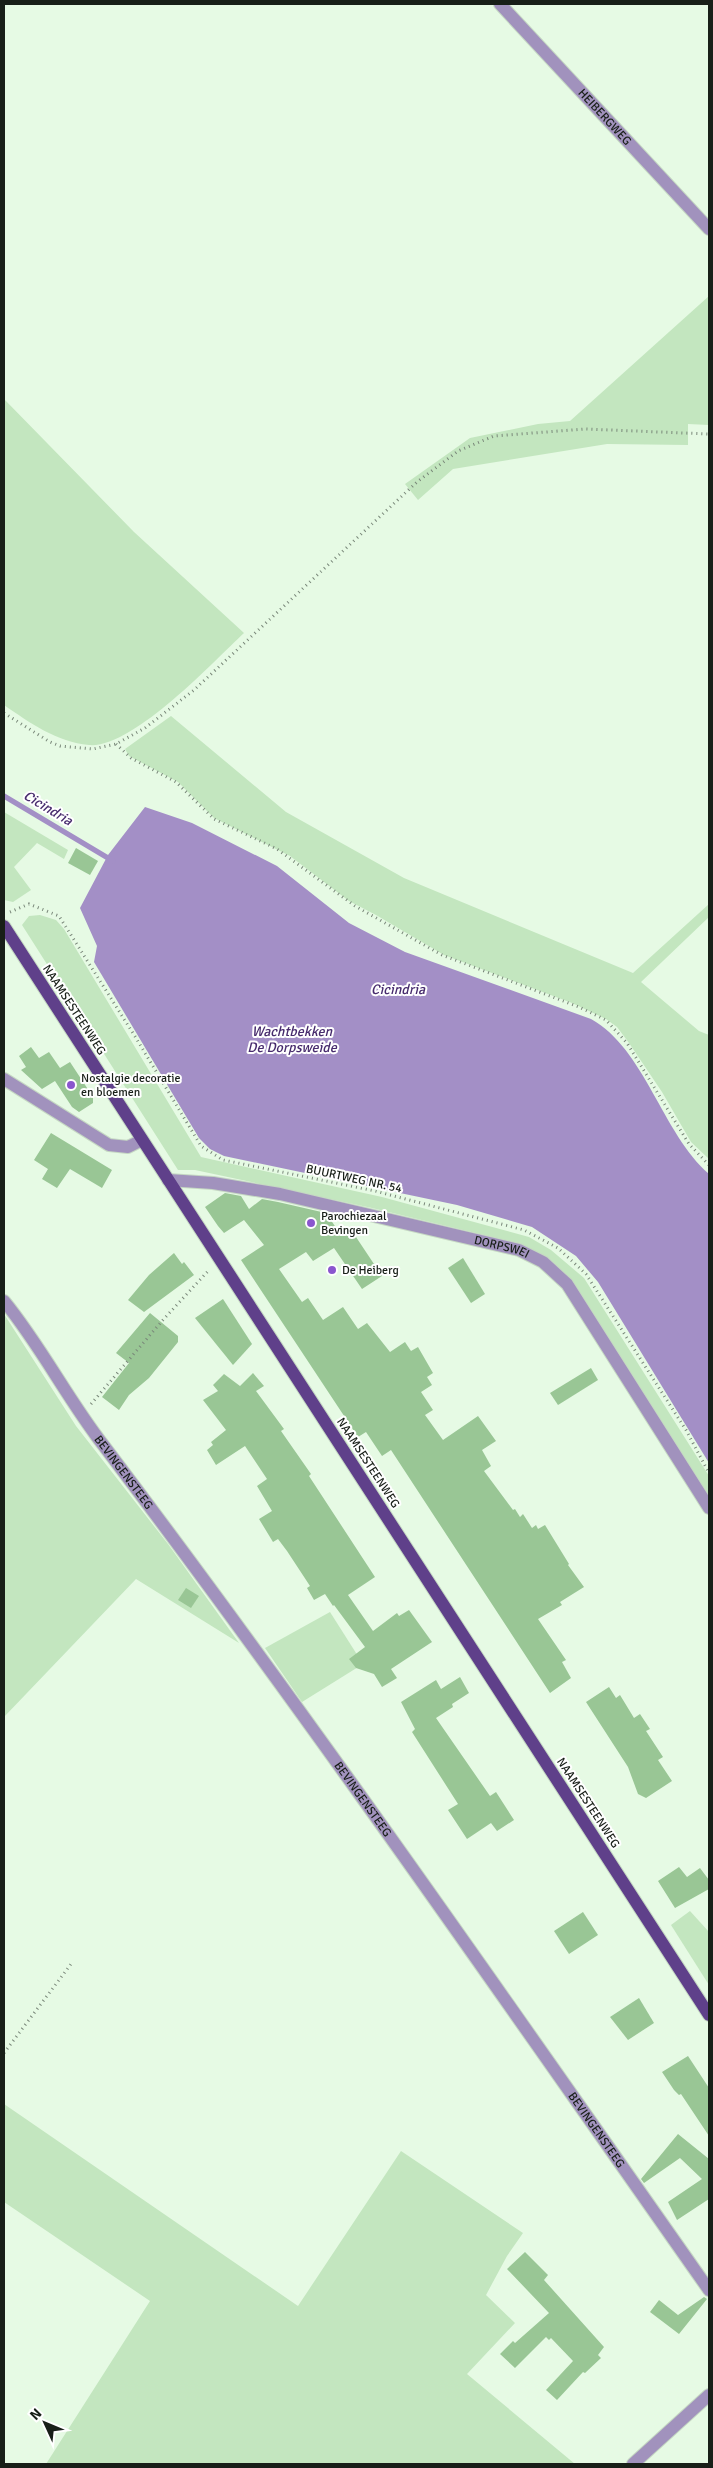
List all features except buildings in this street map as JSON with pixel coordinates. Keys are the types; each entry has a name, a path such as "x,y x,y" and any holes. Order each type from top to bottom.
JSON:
{"main road":[{"name":"NAAMSESTEENWEG","path":"4,926 709,2015"}],"street":[{"name":"HEIBERGWEG","path":"500,4 709,229"},
{"path":"4,1079 109,1145 128,1147 142,1140"},
{"name":"DORPSWEI","path":"168,1180 213,1183 280,1194 519,1250 543,1262 567,1284 709,1508"},
{"name":"BEVINGENSTEEG","path":"8,1306 81,1416 218,1597 709,2290"},
{"path":"633,2464 709,2395"}],"path":[{"path":"4,713 50,742 60,746 93,749 116,744 145,728 194,690 418,482 458,451 494,436 585,429 709,434"},
{"path":"116,744 131,758 176,782 214,819 277,849 355,906 442,955 578,1007 606,1020 627,1042 689,1144 709,1164"},
{"name":"BUURTWEG NR. 54","path":"4,914 29,904 59,916 136,1038 200,1146 223,1160 375,1191 514,1227 558,1248 586,1274 686,1430 709,1473"},
{"path":"81,1416 162,1321 220,1258"},
{"path":"4,2053 71,1964"}],"green space":[{"path":"709,296 709,425 688,424 688,445 607,444 453,469 418,500 405,484 470,438 538,424 570,421"},
{"path":"4,399 134,532 244,633 193,682 149,719 107,743 89,745 55,736 34,725 4,705"},
{"path":"171,716 286,812 404,878 633,973 709,904 709,917 641,982 699,1031 709,1035 709,1159 691,1142 662,1092 629,1043 617,1027 606,1019 572,1003 444,955 349,901 290,856 214,818 178,782 129,756 125,749"},
{"path":"4,812 68,850 64,859 37,843 14,867 31,890 13,902 4,900"},
{"path":"40,915 56,920 64,929 201,1157 382,1197 529,1237 551,1250 584,1278 709,1476 709,1501 678,1451 538,1253 521,1244 372,1208 195,1170 178,1170 22,925 29,916"},
{"path":"4,1314 76,1426 168,1544 239,1643 136,1579 4,1717"},
{"path":"330,1612 363,1664 302,1702 265,1648"},
{"path":"690,1911 709,1932 709,1985 671,1925"},
{"path":"4,2104 298,2306 401,2151 523,2233 507,2256 486,2295 515,2323 467,2374 575,2464 46,2464 150,2301 4,2202"}],"water":[{"name":"Wachtbekken De Dorpsweide","path":"145,807 192,823 277,866 349,923 405,952 591,1019 610,1033 626,1050 640,1070 678,1137 709,1174 709,1463 598,1282 576,1256 532,1227 457,1205 224,1156 210,1149 199,1138 94,962 97,946 80,908 108,855"}],"waterway":[{"name":"Cicindria","path":"4,796 113,861"}],"place":[{"name":"Nostalgie decoratie en bloemen","path":"71,1085"},
{"name":"Parochiezaal Bevingen","path":"311,1223"},
{"name":"De Heiberg","path":"332,1270"}]}
